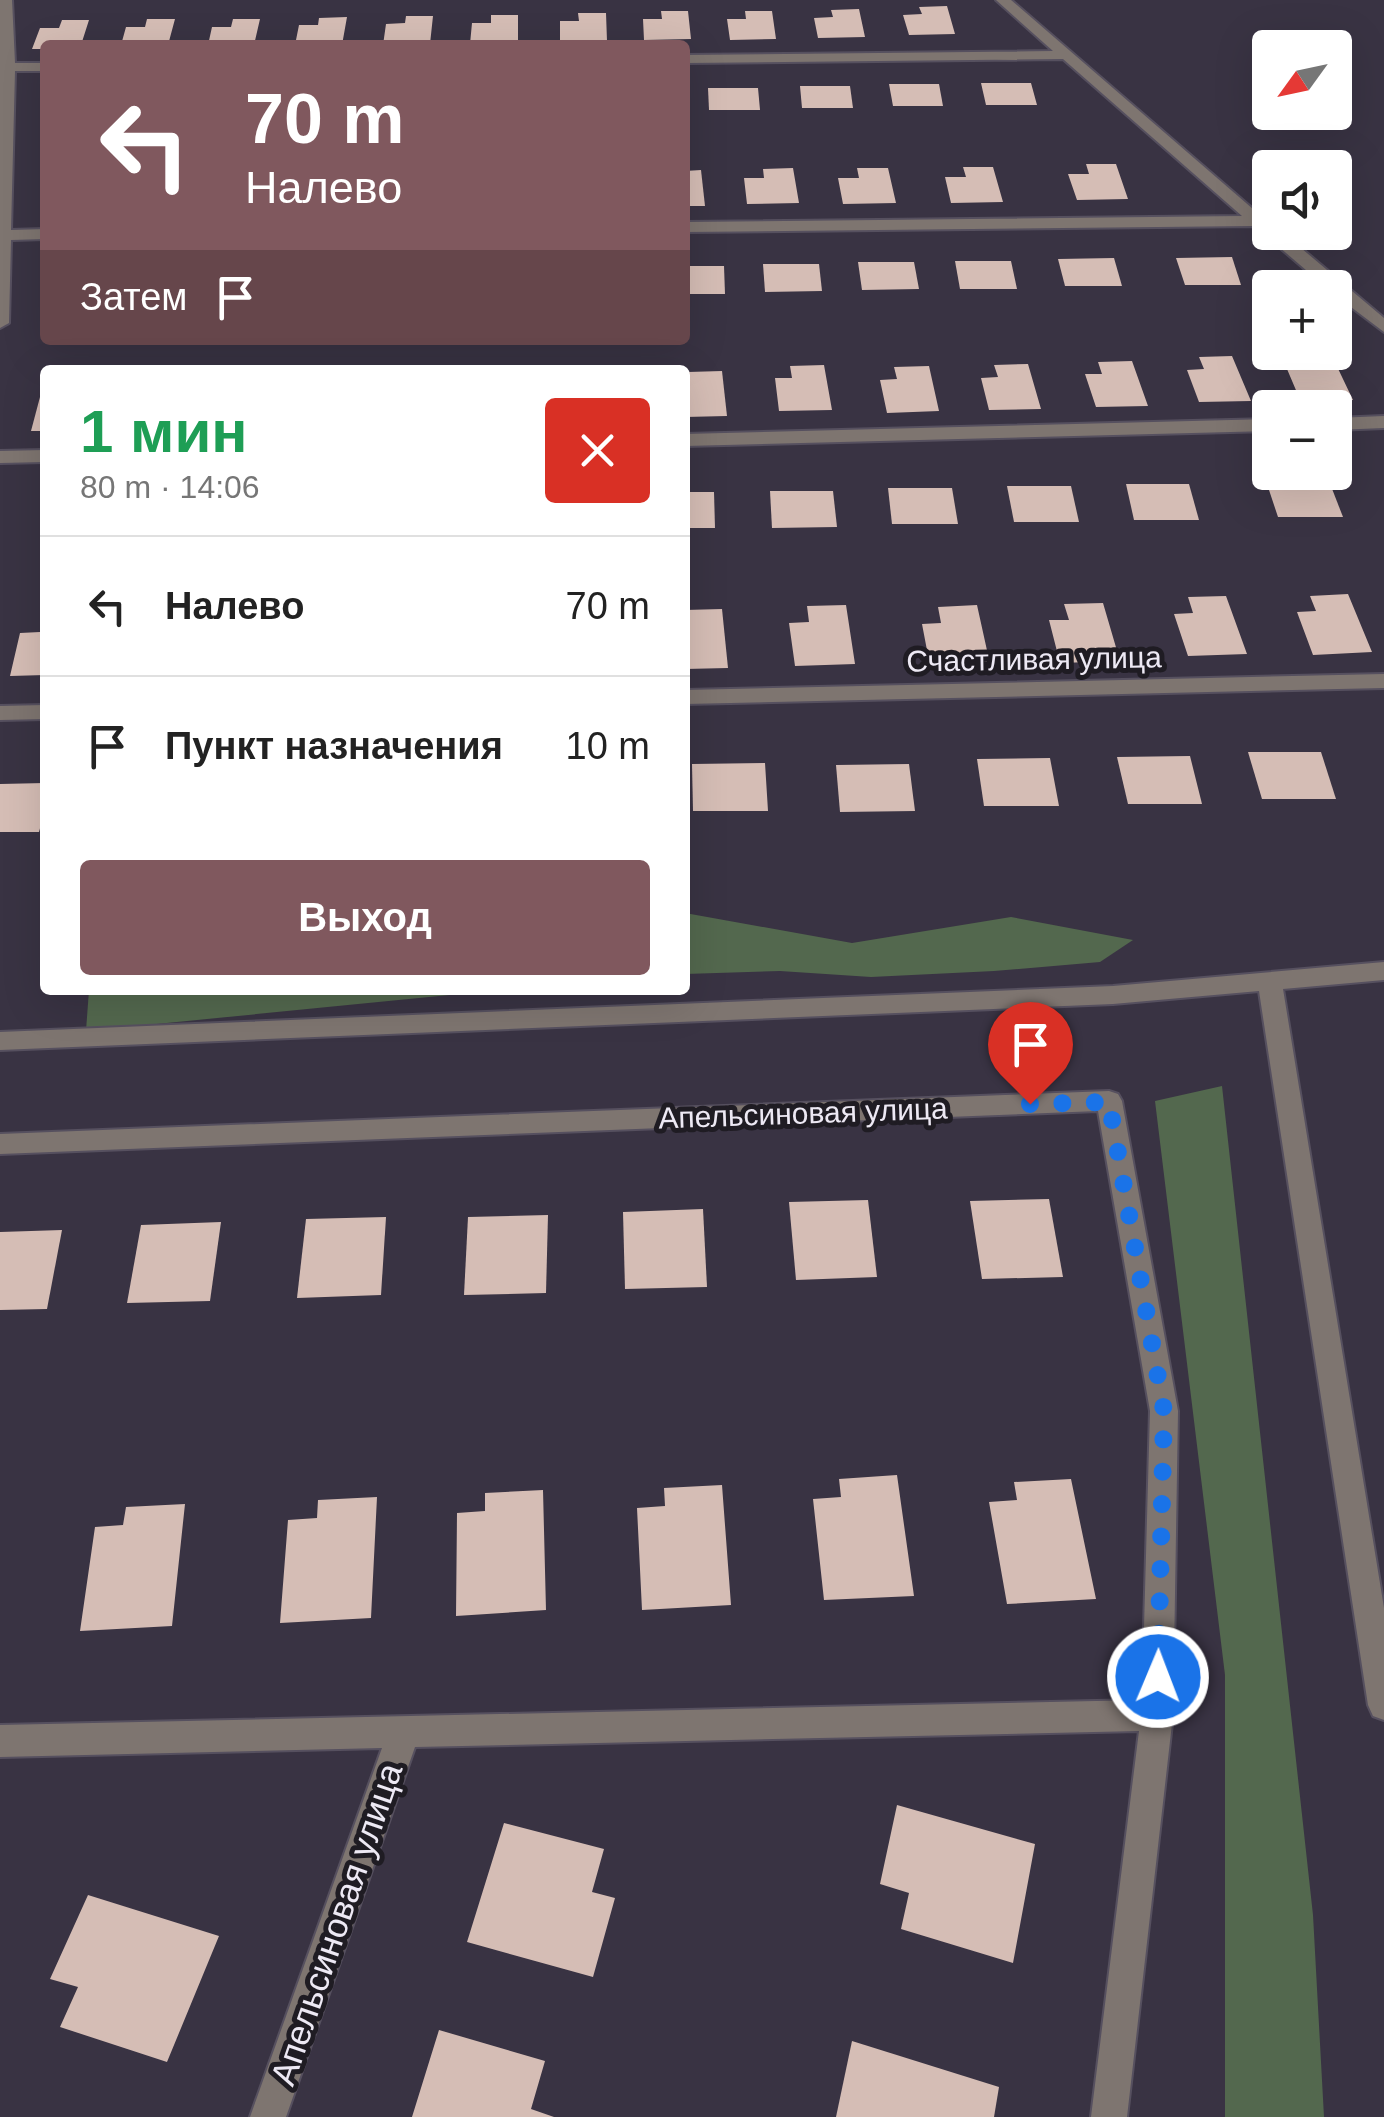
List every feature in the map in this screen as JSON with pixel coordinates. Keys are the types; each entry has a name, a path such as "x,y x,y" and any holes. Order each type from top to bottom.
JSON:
{"street":[{"path":"0,323 8,67 5,0"},
{"path":"1003,0 1252,216"},
{"path":"690,59 1068,55"},
{"path":"8,67 40,67"},
{"path":"690,227 1252,228"},
{"path":"2,235 40,234"},
{"path":"1292,250 1384,328"},
{"path":"1352,423 1384,422"},
{"path":"690,440 1252,425"},
{"path":"0,457 40,456"},
{"name":"Счастливая улица","path":"690,697 1384,681"},
{"path":"0,712 40,712"},
{"path":"0,1041 1113,995 1384,970"},
{"path":"1270,981 1384,1705"},
{"name":"Апельсиновая улица","path":"0,1144 1109,1102 1164,1411 1158,1715 1109,2117"},
{"name":"Апельсиновая улица","path":"0,1741 1158,1715"},
{"name":"Апельсиновая улица","path":"268,2117 404,1732"}],"green space":[{"path":"690,914 852,943 1011,917 1133,940 1100,962 871,977 780,971 690,974"},
{"path":"89,995 450,995 86,1031"},
{"path":"1222,1086 1313,1915 1324,2117 1225,2117 1225,1675 1155,1101"}],"building":[{"path":"947,6 955,34 909,35 903,15 922,14 919,7"},
{"path":"859,9 865,37 818,38 814,18 833,17 831,10"},
{"path":"661,11 688,11 691,39 644,40 643,19 662,19"},
{"path":"745,11 772,11 776,39 730,40 727,19 746,19"},
{"path":"578,13 606,13 607,40 560,40 560,21 579,21"},
{"path":"491,15 518,15 518,40 470,40 472,23 491,23"},
{"path":"406,16 433,16 430,40 384,40 386,24 405,23"},
{"path":"347,17 343,40 296,40 299,25 318,25 319,18"},
{"path":"147,19 175,19 169,40 122,40 126,27 145,27"},
{"path":"233,19 260,19 255,40 209,40 212,27 231,27"},
{"path":"62,20 89,20 83,40 40,40 40,49 32,49 40,28 59,28"},
{"path":"981,83 1031,83 1037,105 986,105"},
{"path":"889,84 939,84 943,106 893,106"},
{"path":"800,86 850,86 853,108 802,108"},
{"path":"708,88 758,88 760,110 709,110"},
{"path":"1086,164 1116,164 1128,199 1077,200 1068,174 1089,174"},
{"path":"963,167 993,167 1003,202 951,203 945,177 966,177"},
{"path":"793,168 799,203 747,204 744,178 764,178 763,169"},
{"path":"857,168 888,168 896,203 843,204 838,178 859,178"},
{"path":"701,170 705,206 690,206 690,171"},
{"path":"1232,257 1241,285 1185,285 1176,258"},
{"path":"1114,258 1122,286 1065,286 1058,259"},
{"path":"955,261 1011,261 1017,289 960,289"},
{"path":"858,262 914,262 919,289 862,290"},
{"path":"763,264 819,264 822,291 765,292"},
{"path":"690,266 724,266 725,294 690,294"},
{"path":"1232,356 1251,401 1199,402 1187,370 1204,369 1199,357"},
{"path":"1132,361 1148,406 1096,407 1085,374 1102,374 1098,362"},
{"path":"1028,364 1041,409 989,410 981,378 998,377 994,365"},
{"path":"824,365 832,410 779,411 775,378 792,378 790,366"},
{"path":"929,366 939,411 887,413 880,380 897,379 894,367"},
{"path":"1287,370 1339,370 1348,390 1296,390"},
{"path":"722,371 727,416 690,417 690,372"},
{"path":"40,397 40,431 31,431"},
{"path":"1126,484 1189,484 1199,520 1134,520"},
{"path":"1007,486 1071,486 1079,522 1014,522"},
{"path":"888,488 952,488 958,524 892,524"},
{"path":"1269,490 1332,490 1343,517 1278,517"},
{"path":"770,491 833,491 837,527 772,528"},
{"path":"690,492 714,492 715,528 690,528"},
{"path":"1348,594 1372,652 1313,655 1297,612 1316,611 1310,596"},
{"path":"1226,596 1247,654 1188,656 1174,614 1193,613 1188,597"},
{"path":"1103,603 1120,661 1060,663 1049,620 1069,620 1064,604"},
{"path":"846,605 855,664 795,666 789,623 809,622 807,606"},
{"path":"977,605 990,664 930,666 922,624 941,623 938,607"},
{"path":"722,609 728,668 690,669 690,610"},
{"path":"40,632 40,675 10,676 20,633"},
{"path":"1248,752 1321,752 1336,799 1262,799"},
{"path":"1190,756 1202,804 1128,804 1117,757"},
{"path":"1050,758 1059,806 984,806 977,759"},
{"path":"765,763 768,811 693,811 692,764"},
{"path":"909,764 915,811 840,812 836,765"},
{"path":"40,783 39,832 0,832 0,784"},
{"path":"1049,1199 1063,1277 982,1279 970,1201"},
{"path":"868,1200 877,1277 796,1280 789,1202"},
{"path":"703,1209 707,1287 625,1289 623,1212"},
{"path":"548,1215 546,1293 464,1295 468,1217"},
{"path":"386,1217 381,1295 297,1298 306,1219"},
{"path":"221,1222 210,1301 127,1303 141,1225"},
{"path":"62,1230 47,1309 0,1310 0,1232"},
{"path":"897,1475 914,1596 824,1600 813,1499 841,1497 839,1479"},
{"path":"1071,1479 1096,1599 1007,1604 989,1502 1017,1500 1014,1482"},
{"path":"722,1485 731,1605 642,1610 637,1508 665,1506 664,1488"},
{"path":"543,1490 546,1610 456,1616 457,1513 485,1511 485,1493"},
{"path":"377,1497 371,1618 280,1623 288,1520 317,1518 318,1500"},
{"path":"185,1504 172,1626 80,1631 95,1527 123,1525 126,1507"},
{"path":"897,1805 1035,1844 1013,1963 901,1929 909,1893 880,1884"},
{"path":"504,1823 604,1849 592,1892 615,1898 593,1977 467,1942"},
{"path":"88,1895 219,1936 167,2062 60,2027 78,1987 50,1979"},
{"path":"439,2030 545,2061 531,2109 554,2117 412,2117"},
{"path":"852,2041 999,2087 994,2117 836,2117"}],"route":[{"path":"1030,1104 1109,1102 1164,1411 1158,1677"}]}
